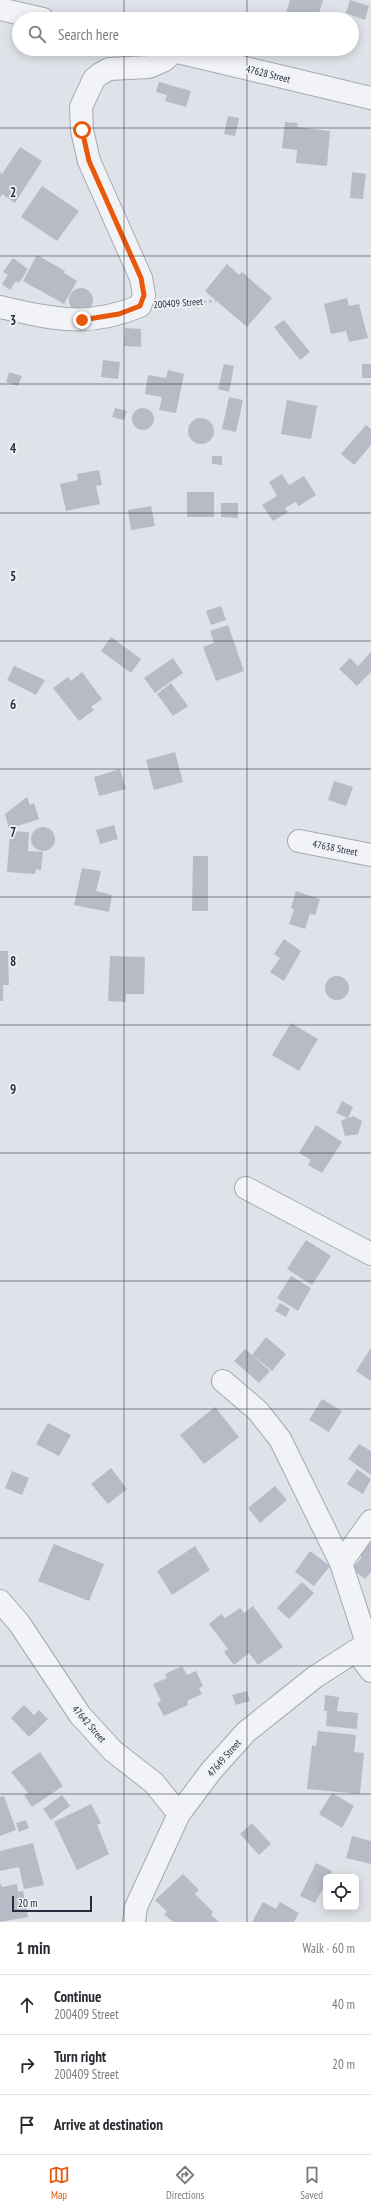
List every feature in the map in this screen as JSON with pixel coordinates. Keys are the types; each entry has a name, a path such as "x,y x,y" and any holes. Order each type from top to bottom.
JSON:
{"street":[{"path":"0,9 13,12"},
{"name":"200409 Street","path":"0,307 46,318 82,320 119,314 140,306 144,295 141,278 89,161 82,130 81,107 92,84 100,74 109,69 149,67 163,61 166,56"},
{"name":"47628 Street","path":"195,56 371,98"},
{"name":"47638 Street","path":"299,841 371,855"},
{"path":"246,1188 371,1254"},
{"path":"223,1381 248,1402 273,1427 322,1523 341,1563 371,1671"},
{"path":"341,1563 371,1521"},
{"name":"47642 Street","path":"0,1601 19,1623 80,1715 113,1751 154,1783 179,1814"},
{"name":"47649 Street","path":"134,1922 136,1907 179,1814 211,1771 246,1732 315,1677 365,1645"}],"path":[{"name":"200409 Street","path":"140,306 216,301"}],"building":[{"path":"290,0 323,0 319,12 286,12"},
{"path":"350,0 369,6 365,20 359,18 359,12 346,12"},
{"path":"159,82 191,91 186,107 165,101 167,95 156,92"},
{"path":"228,116 239,118 235,136 224,134"},
{"path":"285,122 298,123 297,127 330,131 327,166 296,163 297,150 282,148"},
{"path":"20,147 42,161 15,203 2,194 0,198 0,172 2,174"},
{"path":"352,172 366,174 363,199 350,198"},
{"path":"42,186 79,211 57,241 21,217"},
{"path":"37,255 65,271 64,273 77,281 64,304 23,281"},
{"path":"13,258 28,269 19,283 16,281 10,290 2,284 8,275 3,272"},
{"path":"227,264 239,275 242,272 272,298 247,327 205,291"},
{"path":"81,288 89,292 93,300 89,308 81,312 73,308 69,300 73,292"},
{"path":"347,298 349,306 359,304 368,338 349,342 346,331 331,334 324,304"},
{"path":"284,320 310,352 300,360 274,327"},
{"path":"125,328 141,329 141,347 124,346"},
{"path":"103,360 120,362 118,379 101,377"},
{"path":"224,364 234,366 229,392 218,389"},
{"path":"362,364 371,364 371,378 362,378"},
{"path":"168,370 184,374 176,413 159,410 162,397 145,394 148,375 166,378"},
{"path":"9,372 22,376 18,386 6,382"},
{"path":"229,397 243,400 236,432 222,429"},
{"path":"287,400 317,406 311,439 281,434"},
{"path":"115,408 127,411 124,420 112,417"},
{"path":"143,408 151,411 154,419 151,427 143,430 135,427 132,419 135,411"},
{"path":"201,418 211,421 214,431 211,441 201,444 191,441 188,431 191,421"},
{"path":"366,425 371,429 371,445 354,465 341,454"},
{"path":"212,456 222,456 222,465 212,464"},
{"path":"99,470 102,485 96,486 100,504 66,511 60,484 78,480 77,474"},
{"path":"282,474 289,485 304,476 316,495 299,506 295,502 285,508 288,512 273,521 262,505 277,496 269,482"},
{"path":"187,492 214,492 214,517 187,517"},
{"path":"221,503 238,503 238,518 221,517"},
{"path":"151,506 155,526 131,530 128,510"},
{"path":"221,606 226,620 211,625 206,611"},
{"path":"228,625 244,671 216,681 203,647 214,643 210,631"},
{"path":"111,637 141,659 131,673 101,651"},
{"path":"371,652 371,672 357,686 339,669 350,658 358,666"},
{"path":"173,658 183,673 155,693 144,678"},
{"path":"14,666 45,680 36,695 7,680"},
{"path":"82,672 102,699 91,707 94,710 79,721 53,688 68,677 71,681"},
{"path":"171,683 188,706 173,716 157,694"},
{"path":"175,752 183,782 154,790 146,760"},
{"path":"120,769 126,789 99,796 94,777"},
{"path":"334,781 353,787 346,806 328,800"},
{"path":"27,797 30,805 34,803 39,819 9,829 5,814"},
{"path":"114,825 118,839 100,844 96,830"},
{"path":"43,827 52,830 55,839 52,848 43,851 34,848 31,839 34,830"},
{"path":"10,831 29,832 28,851 43,852 41,870 36,869 35,874 7,872"},
{"path":"193,856 208,856 208,911 192,911"},
{"path":"82,868 101,871 96,891 112,895 109,912 74,905"},
{"path":"296,891 320,899 315,915 310,914 305,929 289,924 294,909 291,908"},
{"path":"284,939 301,951 284,981 270,972 280,958 274,954"},
{"path":"0,951 8,951 9,985 3,985 3,1001 0,1001"},
{"path":"110,956 145,957 144,994 126,994 126,1002 108,1001"},
{"path":"337,976 345,980 349,988 345,996 337,1000 329,996 325,988 329,980"},
{"path":"291,1023 318,1039 299,1071 272,1055"},
{"path":"342,1101 353,1107 348,1118 353,1116 362,1121 358,1134 345,1136 341,1121 347,1118 336,1113"},
{"path":"316,1125 342,1142 322,1173 308,1165 311,1160 299,1153"},
{"path":"306,1240 331,1256 312,1285 287,1269"},
{"path":"291,1276 311,1288 298,1311 277,1298"},
{"path":"280,1303 290,1309 286,1317 275,1311"},
{"path":"266,1337 286,1354 272,1371 252,1355"},
{"path":"371,1348 371,1381 356,1371"},
{"path":"245,1349 270,1371 259,1383 234,1361"},
{"path":"322,1399 342,1411 329,1432 309,1420"},
{"path":"215,1407 239,1437 204,1464 180,1435"},
{"path":"48,1423 71,1435 59,1456 36,1444"},
{"path":"359,1444 371,1451 371,1475 348,1459"},
{"path":"111,1468 127,1489 108,1504 91,1484"},
{"path":"357,1469 371,1479 363,1494 347,1484"},
{"path":"12,1471 29,1478 22,1495 5,1488"},
{"path":"275,1486 287,1500 260,1523 248,1508"},
{"path":"371,1535 371,1572 365,1579 352,1569 362,1557 355,1551"},
{"path":"54,1544 104,1564 89,1601 38,1581"},
{"path":"195,1546 210,1570 172,1595 157,1571"},
{"path":"310,1551 330,1566 314,1586 295,1572"},
{"path":"302,1582 314,1593 289,1619 277,1608"},
{"path":"253,1606 283,1647 258,1665 249,1653 234,1665 224,1652 228,1649 209,1624 221,1614 225,1618 240,1608 244,1613"},
{"path":"182,1666 187,1675 196,1671 203,1686 199,1688 202,1694 187,1701 188,1705 164,1716 157,1703 161,1701 153,1684 167,1678 165,1674"},
{"path":"247,1691 250,1701 236,1705 232,1695"},
{"path":"325,1695 339,1697 337,1711 358,1713 357,1729 326,1726 327,1711 324,1711"},
{"path":"24,1705 34,1715 39,1710 48,1719 29,1737 11,1718"},
{"path":"318,1731 356,1735 354,1752 364,1753 360,1794 307,1789 312,1745 316,1746"},
{"path":"40,1752 63,1786 32,1807 24,1795 28,1793 11,1772"},
{"path":"332,1793 354,1806 342,1828 319,1814"},
{"path":"62,1795 70,1806 51,1820 43,1809"},
{"path":"4,1796 16,1830 0,1836 0,1797"},
{"path":"91,1804 101,1823 97,1825 109,1854 77,1870 54,1822"},
{"path":"26,1820 29,1828 19,1832 16,1823"},
{"path":"252,1823 271,1844 259,1855 240,1834"},
{"path":"352,1836 371,1841 371,1864 346,1858"},
{"path":"33,1843 44,1885 24,1889 19,1867 0,1871 0,1851"},
{"path":"316,1863 332,1871 330,1874 323,1874 323,1888 315,1903 300,1896"},
{"path":"183,1874 199,1890 195,1894 213,1912 211,1915 219,1922 173,1922 164,1914 167,1912 155,1900"},
{"path":"0,1883 2,1887 17,1884 18,1892 23,1891 28,1917 0,1922"},
{"path":"263,1902 276,1909 280,1902 299,1913 294,1922 252,1922"}],"route":[{"path":"82,130 89,161 131,254 141,278 144,290 144,295 140,306 119,314 99,319 82,320"}]}
